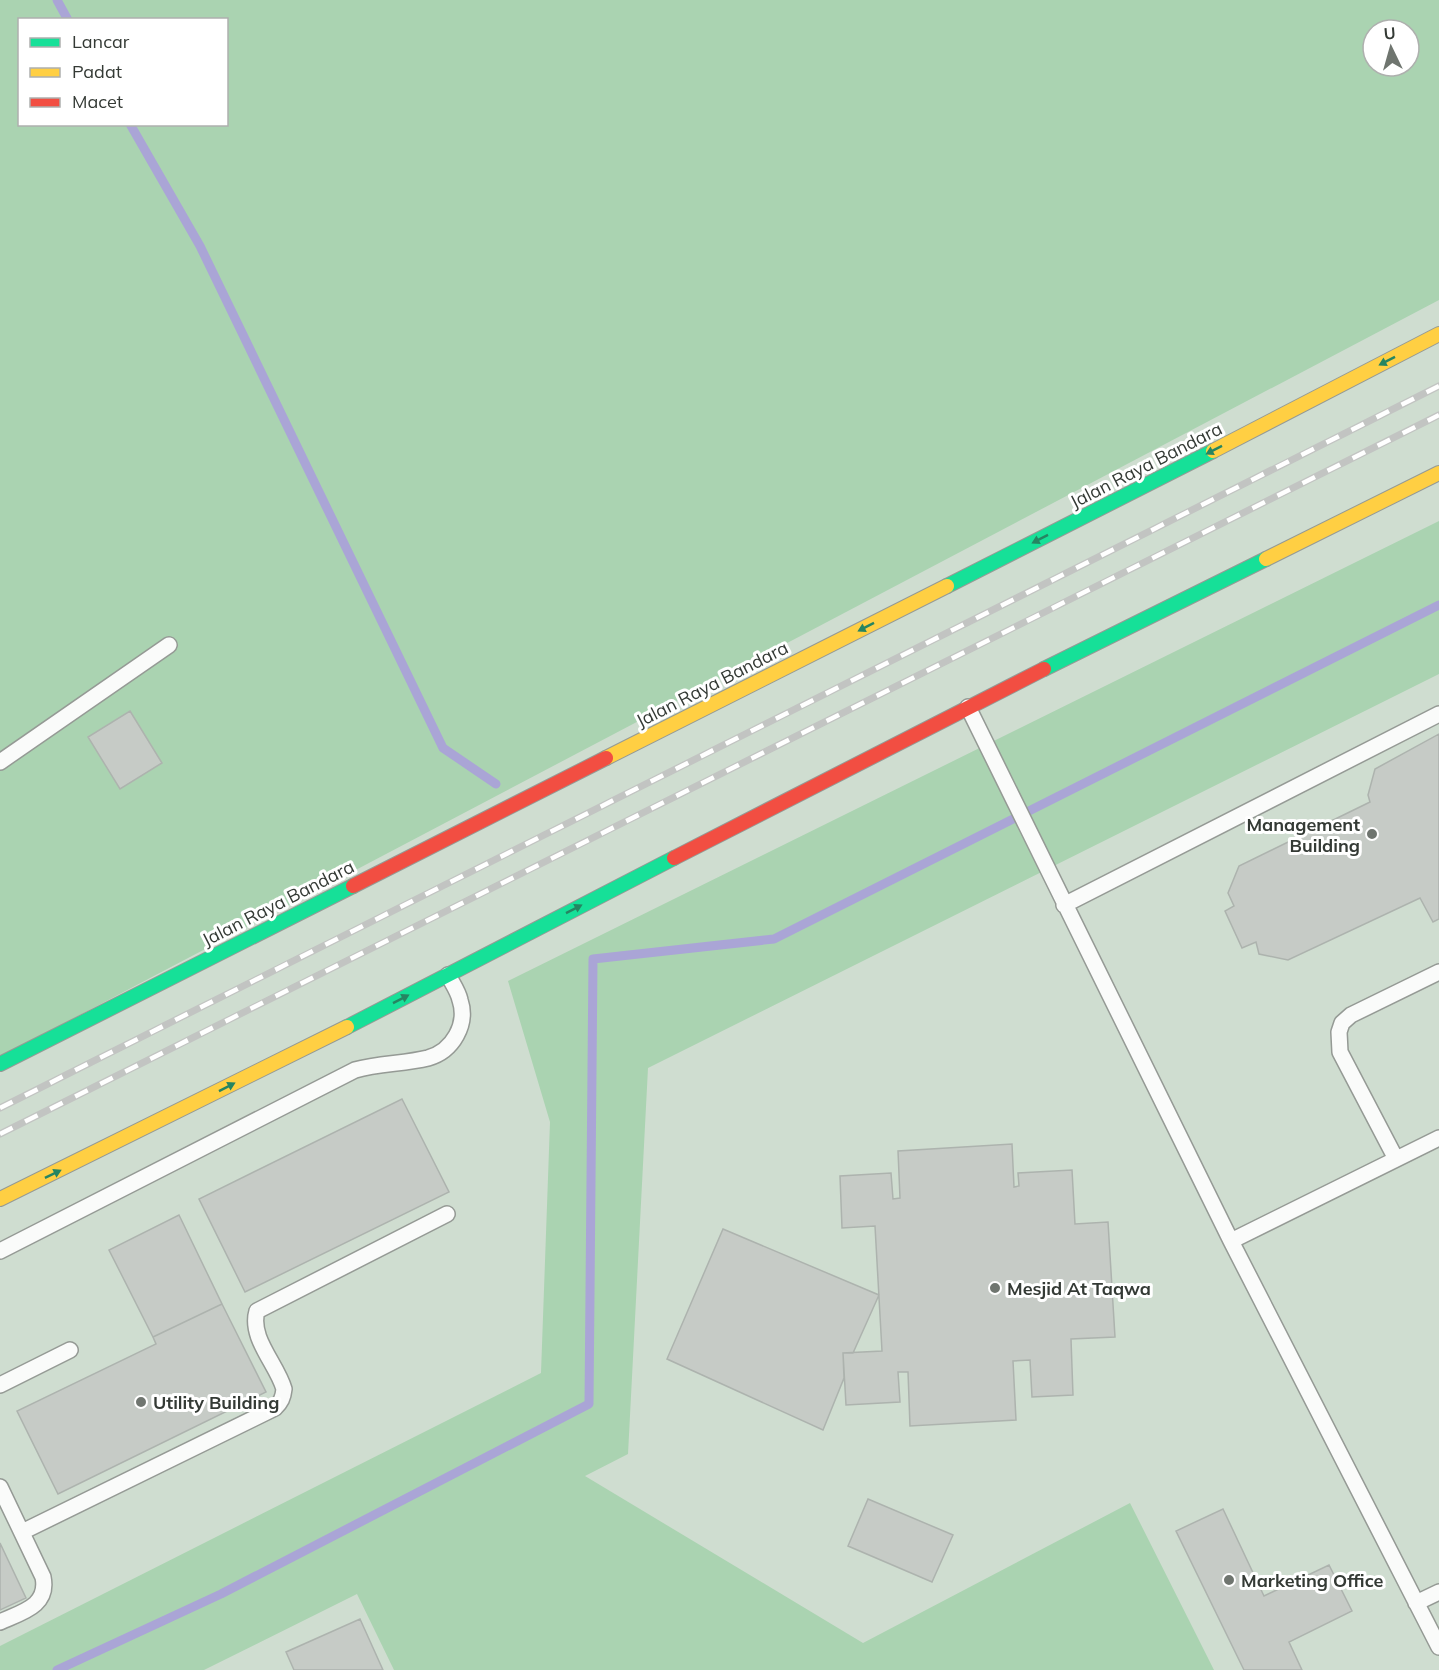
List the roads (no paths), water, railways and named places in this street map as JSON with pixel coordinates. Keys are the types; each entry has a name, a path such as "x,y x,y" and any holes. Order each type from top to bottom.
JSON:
{"street":[{"name":"Jalan Raya Bandara","path":"0,1064 1103,507 1439,334"},
{"path":"0,1199 312,1045 968,707 1439,473"}],"lane":[{"path":"0,762 169,645"},
{"path":"968,707 1231,1241 1439,1647"},
{"path":"1064,904 1439,714"},
{"path":"1396,1159 1340,1052 1339,1032 1342,1023 1351,1015 1439,972"},
{"path":"0,1251 355,1070 368,1066 428,1058 441,1052 451,1044 457,1034 462,1016 460,998 448,975"},
{"path":"1231,1241 1439,1138"},
{"path":"22,1532 275,1408 284,1396 284,1389 256,1330 257,1311 447,1214"},
{"path":"0,1385 70,1350"},
{"path":"0,1487 44,1576 45,1586 44,1594 32,1606 0,1622"},
{"path":"1416,1603 1439,1592"}],"waterway":[{"path":"57,0 67,18"},
{"path":"131,126 200,246 443,748 496,784"},
{"path":"57,1670 221,1594 589,1404 593,959 774,939 1439,605"}],"railway":[{"path":"0,1108 1439,386"},
{"path":"0,1134 1439,415"}],"place":[{"name":"Management Building","path":"1372,834"},
{"name":"Mesjid At Taqwa","path":"995,1288"},
{"name":"Utility Building","path":"141,1402"},
{"name":"Marketing Office","path":"1229,1580"}]}
